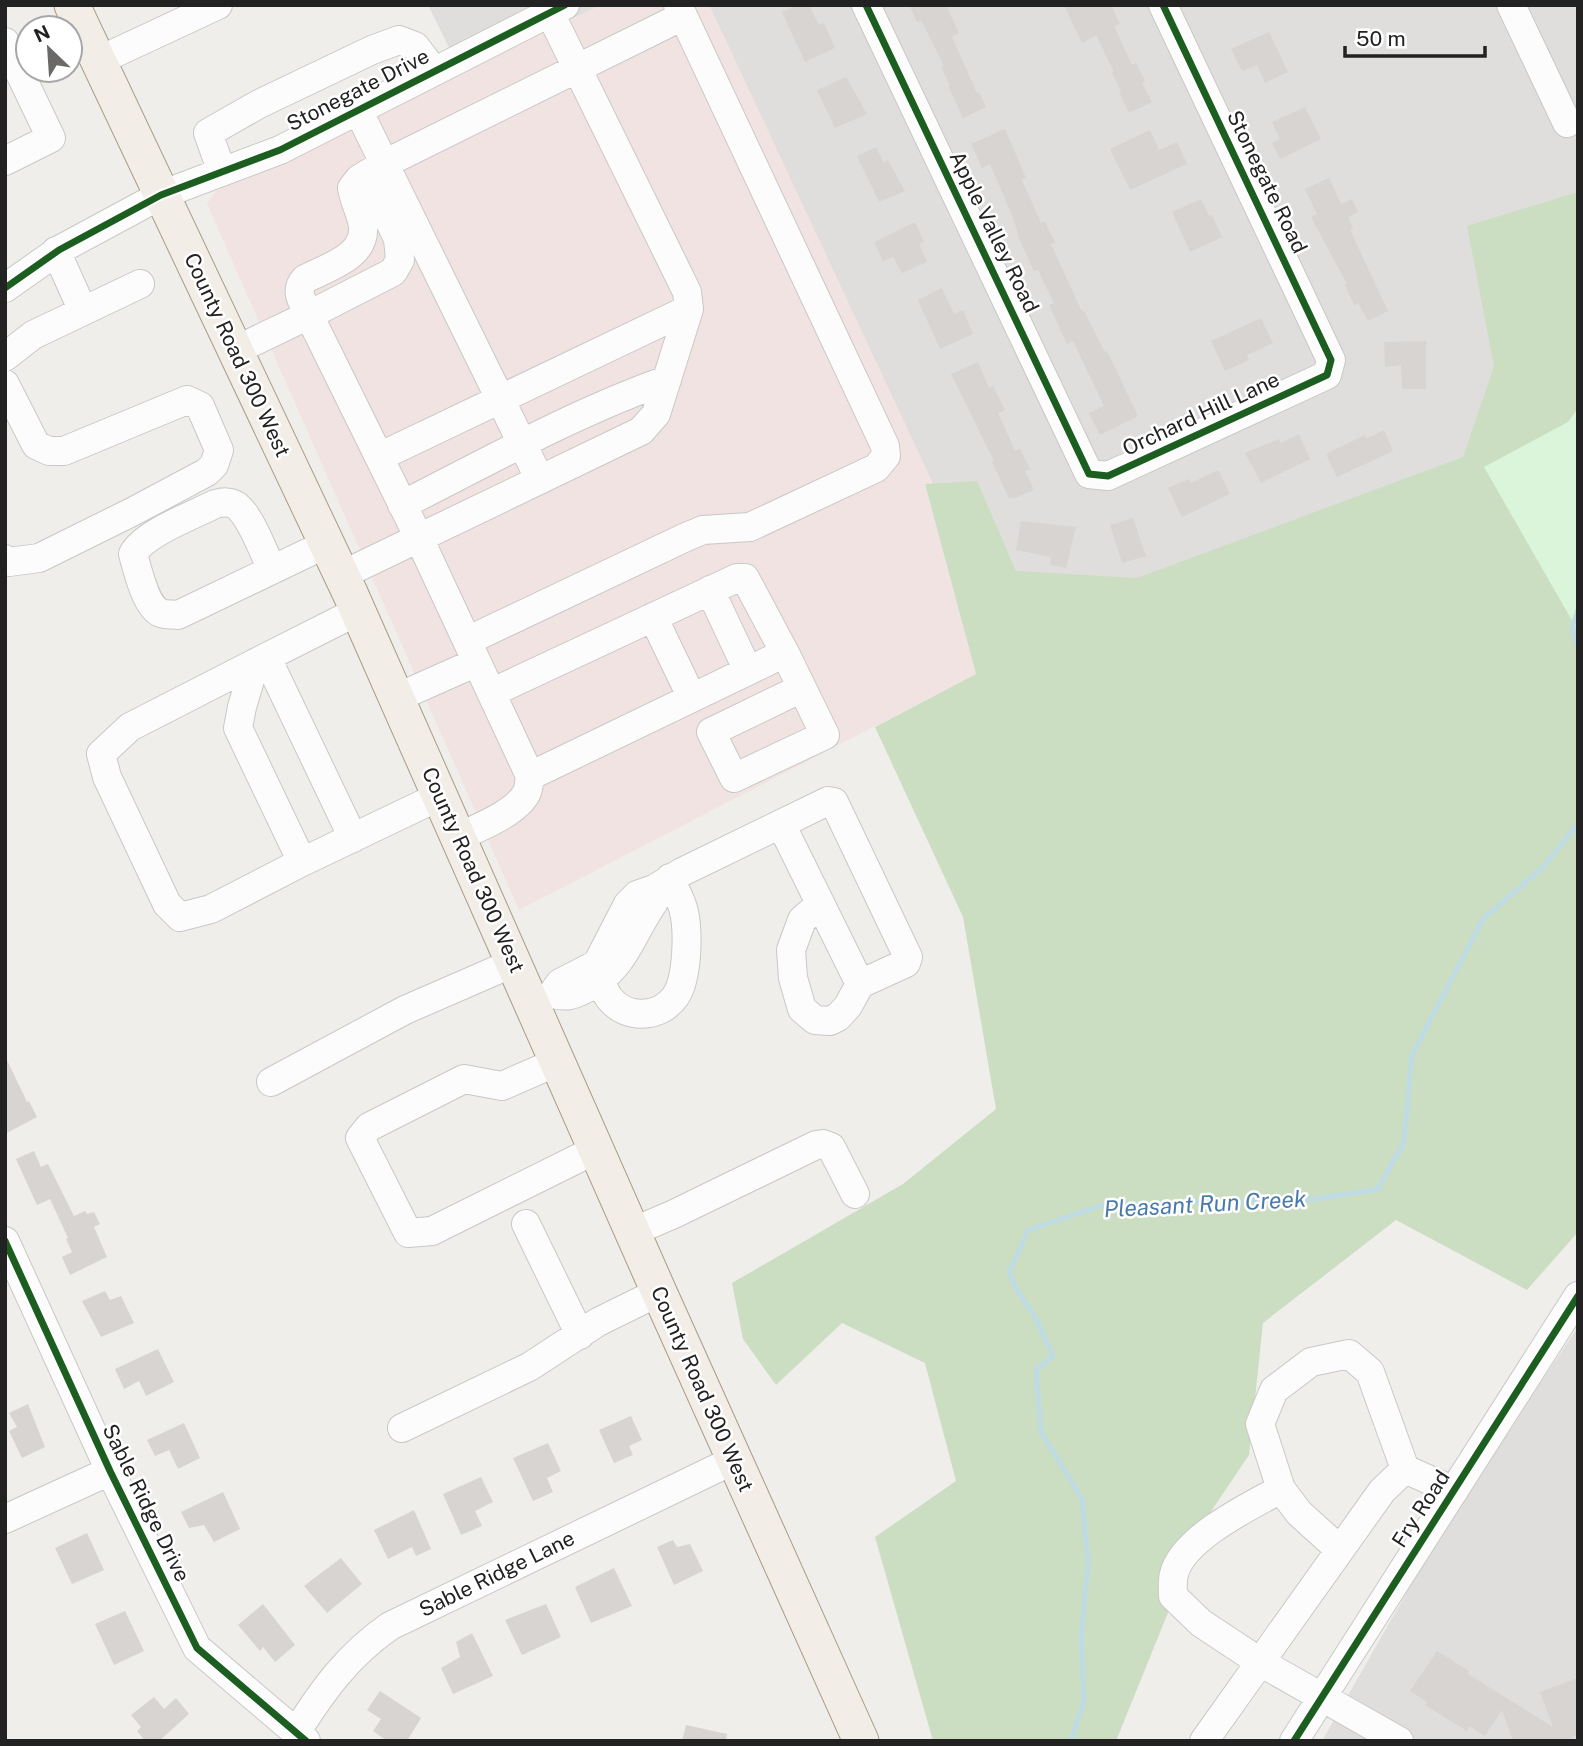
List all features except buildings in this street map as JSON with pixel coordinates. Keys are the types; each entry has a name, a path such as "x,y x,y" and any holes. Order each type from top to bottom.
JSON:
{"main road":[{"name":"County Road 300 West","path":"72,5 342,575 513,963 541,998 557,1062 861,1741"}],"street":[{"path":"98,61 218,5"},
{"name":"Apple Valley Road","path":"866,5 1089,474"},
{"name":"Stonegate Road","path":"1163,5 1331,360 1327,375"},
{"path":"1511,5 1567,124"},
{"path":"342,575 641,431 656,414 689,309 687,292 578,69 558,9"},
{"name":"Stonegate Drive","path":"5,288 56,251 161,195 280,150 558,9"},
{"path":"396,698 472,652 686,537 703,530 750,527 876,468 886,456 885,446 681,11 578,69 359,179 352,188 363,225 362,241 356,252 305,279 299,286 298,292 419,538 472,652 491,693 530,776 527,793 516,804 498,818 458,837"},
{"path":"222,172 208,133 259,104 372,50 399,40 415,47 434,71"},
{"path":"5,42 51,138 5,161"},
{"path":"234,351 393,272 400,260 398,239 358,110"},
{"path":"376,169 540,480"},
{"path":"56,251 83,311"},
{"path":"5,357 33,335 140,284"},
{"path":"379,457 689,309"},
{"name":"Orchard Hill Lane","path":"1089,474 1108,476 1327,375"},
{"path":"402,505 522,444 632,393 667,380"},
{"path":"5,384 36,446 49,452 64,451 183,400 191,400 200,406 219,450 214,465 207,472 132,512 39,558 16,562 5,559"},
{"path":"272,570 243,513 235,505 225,502 215,504 149,538 138,545 133,554 141,583 155,609 161,613 178,615 327,544"},
{"path":"491,693 737,578 745,578 802,688"},
{"path":"710,590 748,671"},
{"path":"358,611 130,727 101,754 107,777 167,904 180,917 211,909 440,796"},
{"path":"653,617 692,698"},
{"path":"530,776 785,653"},
{"path":"261,660 353,838"},
{"path":"261,660 242,707 239,727 302,862"},
{"path":"541,998 560,983 611,972 654,902 662,884 828,801 834,802 908,957 906,963 860,984 848,1006 830,1021 815,1020 802,1009 793,978 791,950 802,920 820,904"},
{"path":"782,824 860,984"},
{"path":"599,973 610,1000 634,1014 654,1012 674,999 684,971 686,925 683,908 662,884"},
{"path":"271,1082 405,1010 513,963"},
{"path":"557,1062 502,1086 464,1079 369,1126 360,1138 408,1233 432,1231 595,1150"},
{"path":"632,1232 823,1143 831,1147 855,1194"},
{"path":"526,1224 580,1335"},
{"name":"Sable Ridge Drive","path":"5,1241 110,1471 197,1648 300,1737"},
{"path":"402,1427 528,1367 598,1322 659,1293"},
{"name":"Fry Road","path":"1294,1741 1578,1296"},
{"path":"1340,1550 1299,1513 1281,1489 1260,1424 1273,1390 1311,1362 1349,1354 1370,1372 1405,1469 1454,1491"},
{"name":"Sable Ridge Lane","path":"300,1737 320,1694 352,1655 390,1626 734,1460"},
{"path":"1204,1741 1382,1491 1405,1469"},
{"path":"5,1519 110,1471"},
{"path":"1281,1489 1225,1519 1192,1545 1174,1572 1173,1596 1201,1623 1260,1662 1399,1741"}],"shaded area":[{"path":"428,5 601,5 461,72"},
{"path":"601,5 709,5 933,484 925,485 976,674 519,910 207,204 218,188"},
{"path":"709,5 1578,5 1578,298 1527,444 1027,685"},
{"path":"1578,1327 1578,1741 1322,1741 1451,1515"}],"green space":[{"path":"1578,192 1578,1232 1527,1290 1396,1220 1263,1323 1249,1455 1206,1519 1116,1741 933,1741 875,1537 956,1481 925,1363 842,1323 776,1385 743,1339 732,1283 903,1184 996,1109 963,917 875,727 976,674 925,484 977,481 1016,571 1137,578 1463,457 1494,366 1467,226"},
{"path":"1578,408 1578,631 1484,467 1568,422"}],"waterway":[{"name":"Pleasant Run Creek","path":"1578,610 1572,628 1578,648"},
{"name":"Pleasant Run Creek","path":"1071,1741 1084,1700 1081,1639 1088,1563 1082,1499 1041,1432 1036,1370 1053,1356 1033,1313 1019,1294 1009,1273 1028,1230 1103,1205 1316,1199 1378,1189 1404,1142 1412,1055 1483,919 1543,867 1578,824"}],"cycle path":[{"path":"5,288 59,250 161,195 280,150 565,5"},
{"path":"866,5 1089,474 1108,476 1327,375 1331,360 1163,5"},
{"path":"5,1241 110,1471 197,1648 306,1741"},
{"path":"1294,1741 1578,1296"}]}
